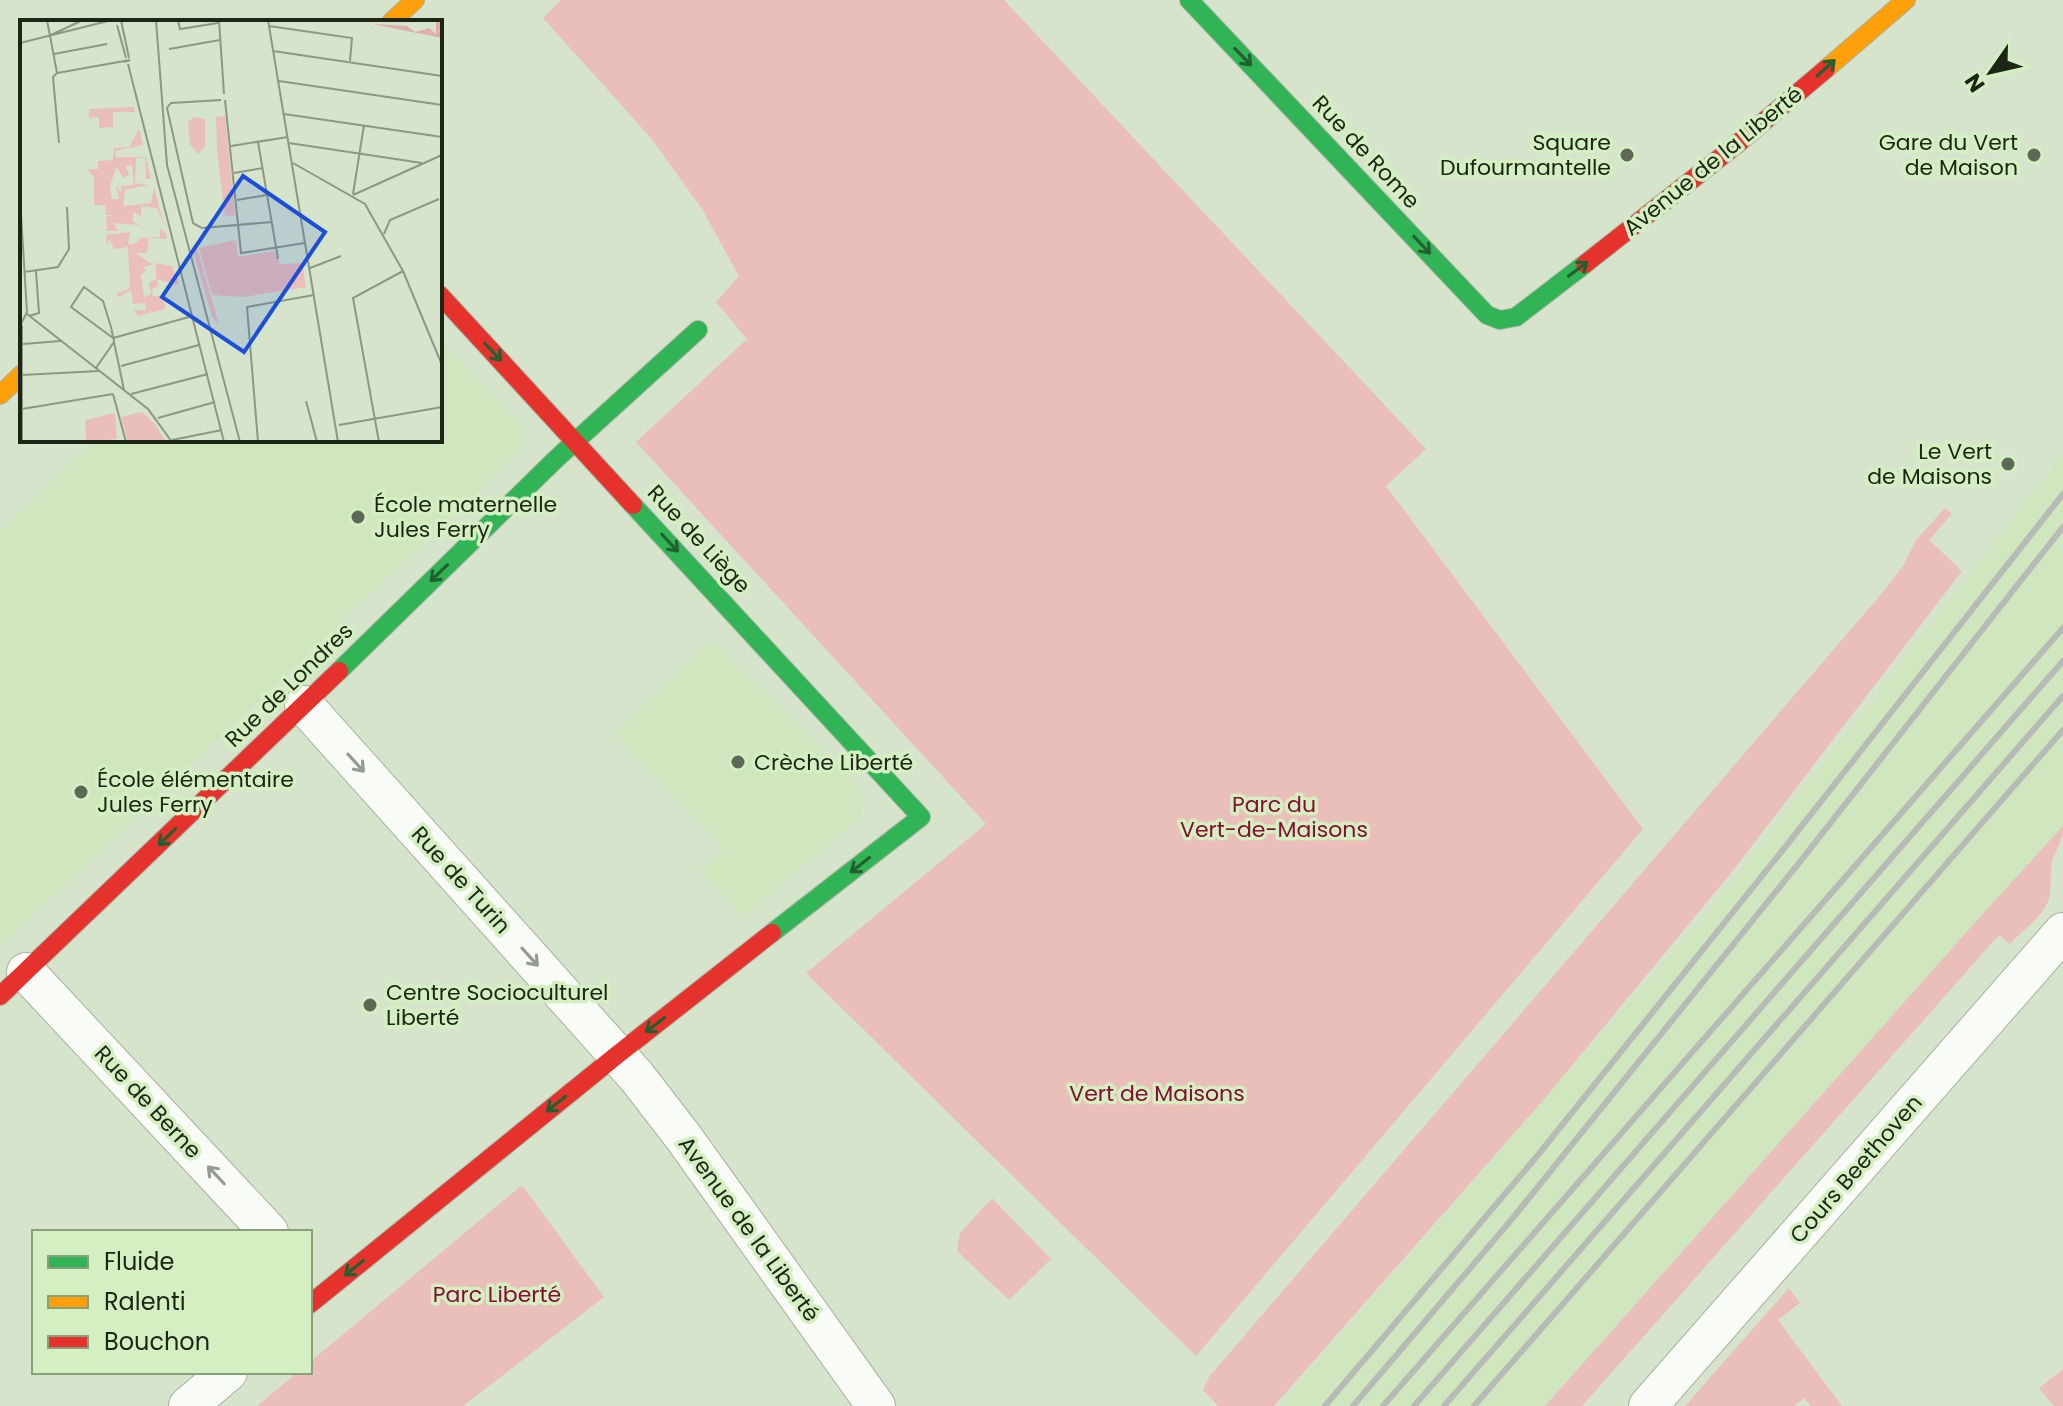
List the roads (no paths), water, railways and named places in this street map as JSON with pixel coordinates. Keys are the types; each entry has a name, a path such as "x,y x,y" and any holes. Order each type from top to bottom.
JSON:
{"street":[{"path":"393,20 415,0"},
{"name":"Rue de Rome","path":"1189,0 1487,315 1500,320 1516,317"},
{"name":"Avenue de la Liberté","path":"1516,317 1768,120 1906,0"},
{"name":"Rue de Liège","path":"442,297 921,817 617,1055"},
{"name":"Rue de Londres","path":"13,984 576,440 698,330"},
{"path":"0,395 20,376"},
{"name":"Rue de Turin","path":"304,705 617,1055"},
{"name":"Cours Beethoven","path":"1648,1406 2063,932"},
{"name":"Rue de Berne","path":"13,984 267,1230"},
{"path":"315,1290 617,1055"},
{"name":"Avenue de la Liberté","path":"617,1055 684,1138 876,1406"},
{"path":"188,1406 226,1374"}],"railway":[{"path":"1325,1406 1538,1155 2063,494"},
{"path":"1353,1406 1512,1219 1799,863 2063,527"},
{"path":"1383,1406 2063,628"},
{"path":"1414,1406 2063,661"},
{"path":"1444,1406 2063,696"},
{"path":"1474,1406 2063,730"}],"place":[{"name":"Square Dufourmantelle","path":"1627,155"},
{"name":"Gare du Vert de Maison","path":"2034,155"},
{"name":"Le Vert de Maisons","path":"2008,464"},
{"name":"École maternelle Jules Ferry","path":"358,517"},
{"name":"Crèche Liberté","path":"738,762"},
{"name":"École élémentaire Jules Ferry","path":"81,792"},
{"name":"Centre Socioculturel Liberté","path":"370,1005"}],"park label":[{"name":"Parc du Vert-de-Maisons","path":"1274,816"},
{"name":"Vert de Maisons","path":"1157,1093"},
{"name":"Parc Liberté","path":"497,1294"}]}
